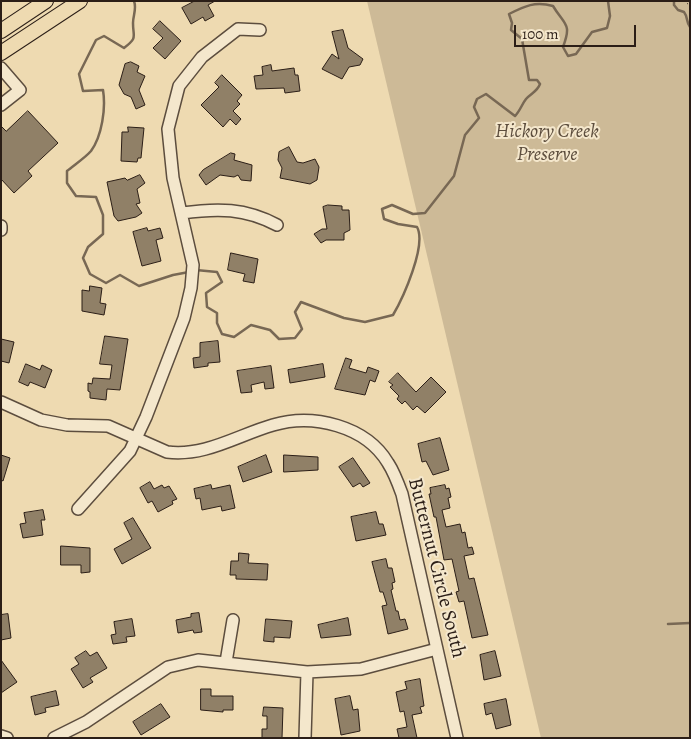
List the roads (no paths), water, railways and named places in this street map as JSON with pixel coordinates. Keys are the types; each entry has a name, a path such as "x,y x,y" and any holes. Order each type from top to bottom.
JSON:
{"main road":[{"path":"1,31 46,1"},
{"path":"1,53 80,1"}],"street":[{"path":"78,509 130,450 184,318 191,288 192,269 182,213 173,178 168,129 179,86 202,57 238,29 260,30"},
{"path":"1,68 20,90 1,105"},
{"path":"182,213 216,208 259,215 277,225"},
{"name":"Butternut Circle South","path":"1,402 41,420 66,425 108,426 122,430 168,452 189,453 273,425 298,420 329,423 362,437 388,462 402,494 457,738"},
{"path":"226,662 233,620"},
{"path":"54,738 86,722 168,667 198,660 307,672 361,670 437,649"},
{"path":"305,738 307,672"},
{"path":"1,736 7,738"}],"waterway":[{"path":"134,1 134,37 131,42 124,48 104,36 96,40 79,74 83,91 103,90 103,113 95,145 89,154 67,171 67,183 76,196 96,197 103,215 103,234 88,247 83,258 90,274 106,283 120,275 139,286 189,272"},
{"path":"196,270 217,272 222,282 206,293 207,307 217,313 217,323 222,334 234,337 251,325 270,330 279,339 295,338 302,329 295,312 301,302 344,318 365,322 393,315 412,271 419,246 419,235 417,227 398,224 384,219 382,209 392,205 413,214 425,213 454,176 465,135 479,118 474,107 477,99 486,94 515,116 526,99 539,87 540,84 537,80 529,80 522,39 511,30 512,23 509,14 530,5 553,6 566,25 567,33 563,47 568,56 576,54 592,32 607,28 610,16 608,1"},
{"path":"674,1 674,5 678,10 684,12 690,27"},
{"path":"668,624 690,623"}],"park label":[{"name":"Hickory Creek Preserve","path":"547,144"}]}
